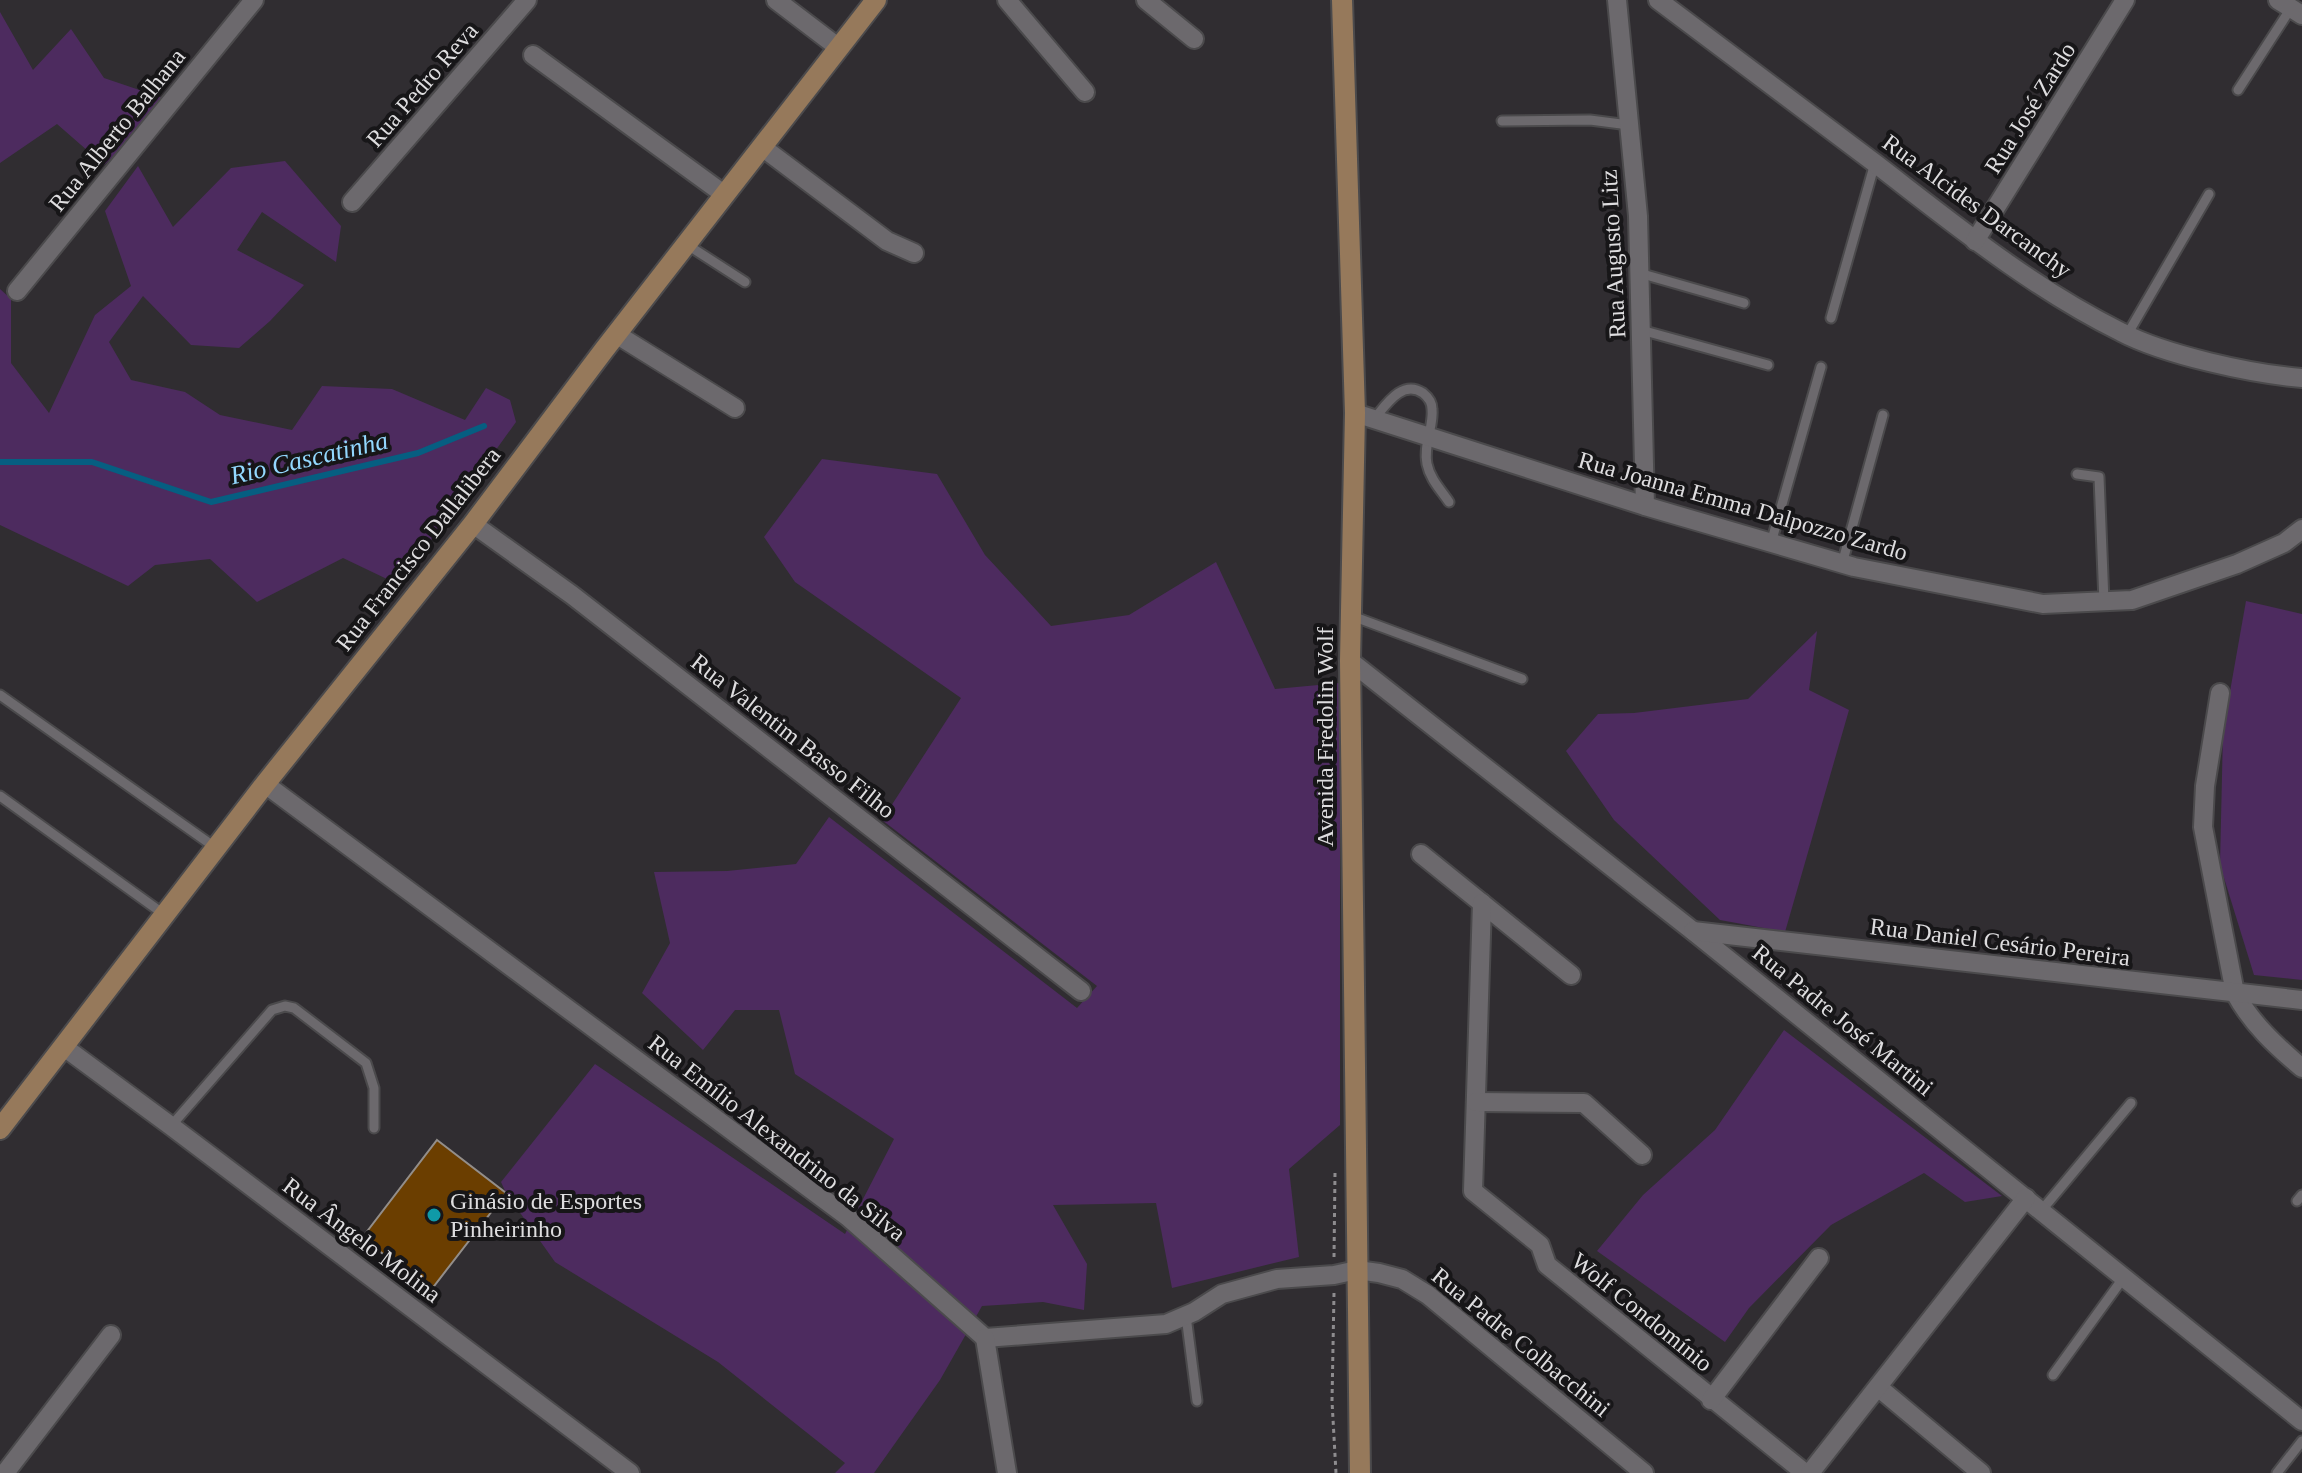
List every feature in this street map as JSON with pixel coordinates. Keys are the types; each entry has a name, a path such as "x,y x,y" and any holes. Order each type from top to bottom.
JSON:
{"main road":[{"name":"Rua Francisco Dallalibera","path":"0,1129 265,784 473,524 616,334 876,0"},
{"name":"Avenida Fredolin Wolf","path":"1342,0 1364,416 1350,661 1360,1473"}],"street":[{"name":"Rua Alberto Balhana","path":"17,291 254,0"},
{"name":"Rua Pedro Reva","path":"352,202 527,0"},
{"path":"776,0 839,48"},
{"path":"1007,0 1085,92"},
{"path":"1146,0 1194,39"},
{"name":"Rua Augusto Litz","path":"1617,0 1638,216 1645,506"},
{"name":"Rua Alcides Darcanchy","path":"1658,0 1975,241 2040,284 2127,335 2151,345 2206,360 2302,378"},
{"name":"Rua José Zardo","path":"1975,241 2125,0"},
{"path":"533,55 725,195"},
{"path":"762,147 887,241 914,253"},
{"path":"616,334 735,408"},
{"name":"Rua Joanna Emma Dalpozzo Zardo","path":"1364,416 1645,506 1842,564 2043,604 2132,600 2191,582 2284,543 2302,529"},
{"name":"Rua Valentim Basso Filho","path":"473,524 572,595 1081,991"},
{"name":"Rua Padre José Martini","path":"1350,661 1693,931 2302,1421"},
{"path":"2220,693 2205,786 2203,827 2235,993 2247,1014 2269,1040 2302,1068"},
{"name":"Rua Emílio Alexandrino da Silva","path":"265,784 848,1217 985,1338"},
{"path":"1421,854 1571,975"},
{"name":"Wolf Condomínio","path":"1482,903 1473,1191 1540,1245 1547,1265 1711,1400 1808,1473"},
{"name":"Rua Daniel Cesário Pereira","path":"1693,931 2302,1000"},
{"name":"Rua Ângelo Molina","path":"64,1047 630,1473"},
{"path":"1476,1102 1584,1103 1642,1155"},
{"path":"1808,1473 2026,1198"},
{"name":"Wolf Condomínio","path":"1711,1400 1819,1258"},
{"path":"1007,1473 985,1338 1166,1324 1222,1294 1277,1279 1357,1270"},
{"name":"Rua Padre Colbacchini","path":"1357,1270 1402,1279 1428,1295 1644,1473"},
{"path":"0,1469 5,1473 111,1335"},
{"path":"1878,1387 1981,1473"}],"lane":[{"path":"2238,90 2290,8"},
{"path":"1502,121 1590,120 1629,125"},
{"path":"1831,318 1875,163"},
{"path":"2127,335 2209,194"},
{"path":"686,244 745,282"},
{"path":"1639,273 1744,303"},
{"path":"1641,330 1768,365"},
{"path":"1771,543 1821,367"},
{"path":"1364,416 1405,389 1418,390 1429,398 1433,410 1427,436 1427,462 1431,476 1449,502"},
{"path":"1842,564 1883,415"},
{"path":"2077,474 2099,477 2104,602"},
{"path":"1351,616 1522,679"},
{"path":"0,695 216,848"},
{"path":"0,796 165,915"},
{"path":"171,1126 272,1010 285,1006 294,1008 366,1063 374,1088 374,1128"},
{"path":"2041,1211 2131,1103"},
{"path":"2053,1375 2124,1277"},
{"path":"1186,1316 1197,1401"},
{"path":"2277,1473 2302,1441"}],"shaded area":[{"path":"0,12 33,70 71,29 104,78 172,101 104,165 57,124 0,163"},
{"path":"285,161 341,226 336,262 262,212 237,250 304,285 239,348 191,345 143,296 109,342 131,380 185,392 220,415 292,430 322,386 392,389 465,420 486,388 510,400 516,422 419,557 389,580 343,558 257,602 210,559 155,565 128,586 0,525 0,289 11,299 11,363 49,413 95,315 131,286 105,211 138,166 173,227 231,168"},
{"path":"822,459 937,474 985,555 1051,626 1129,615 1216,562 1275,689 1340,683 1340,1125 1289,1169 1299,1257 1172,1288 1156,1203 1053,1205 1087,1264 1084,1310 1043,1302 982,1306 940,1380 874,1473 835,1473 845,1463 718,1362 555,1262 501,1182 595,1064 845,1234 894,1139 795,1074 779,1010 735,1010 703,1050 642,993 670,943 654,872 727,871 796,864 829,817 1077,1008 1097,986 882,820 961,698 795,582 764,537"},
{"path":"2246,601 2302,614 2302,980 2254,975 2220,865 2223,731"},
{"path":"1817,631 1809,690 1849,710 1785,932 1720,920 1614,820 1566,751 1598,714 1634,713 1748,699"},
{"path":"1784,1030 2002,1196 1965,1202 1924,1173 1831,1225 1749,1308 1725,1342 1597,1251 1643,1195 1715,1130"}],"building":[{"name":"Ginásio de Esportes Pinheirinho","path":"437,1140 506,1193 431,1290 362,1238"}],"waterway":[{"name":"Rio Cascatinha","path":"0,462 92,462 211,502 418,453 484,426"}],"place":[{"name":"Ginásio de Esportes Pinheirinho","path":"434,1215"}]}
